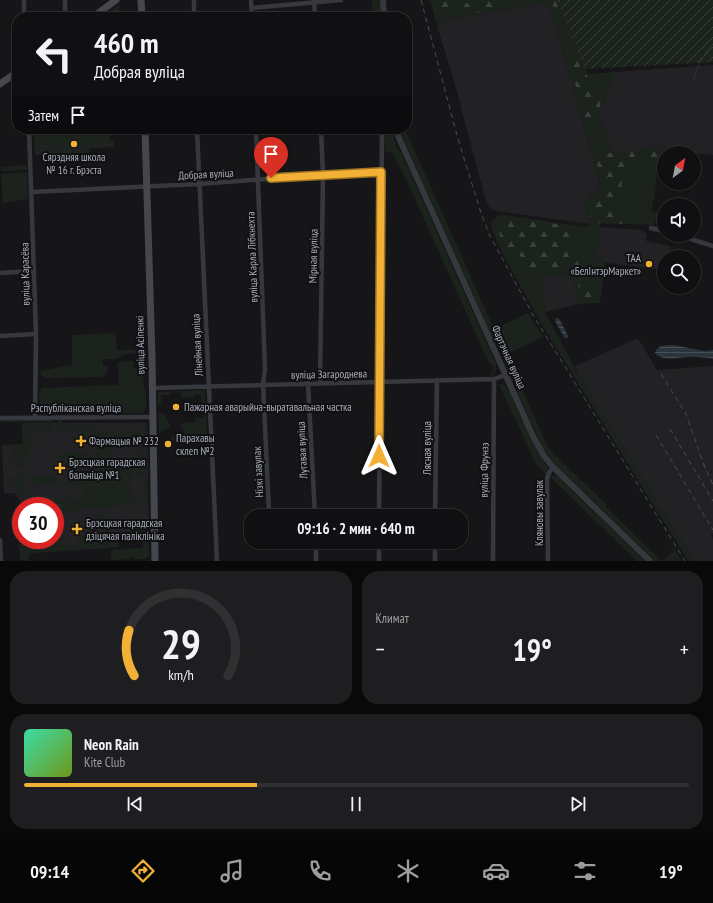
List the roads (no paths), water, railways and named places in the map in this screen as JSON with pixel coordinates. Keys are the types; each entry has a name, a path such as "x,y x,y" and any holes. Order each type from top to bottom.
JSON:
{"main road":[{"path":"100,12 116,0"},
{"path":"142,0 142,12"},
{"path":"0,84 12,76"},
{"name":"вуліца Асіпенкі","path":"145,134 153,417 155,561"}],"street":[{"path":"24,0 24,12"},
{"path":"65,0 65,12"},
{"path":"194,0 194,12"},
{"path":"251,0 252,12"},
{"path":"252,8 314,1 341,0"},
{"path":"383,0 384,12"},
{"path":"314,1 315,12"},
{"name":"вуліца Карасёва","path":"29,134 36,334 35,418"},
{"name":"Лінейная вуліца","path":"198,134 199,184 217,561"},
{"name":"вуліца Карла Лібкнехта","path":"256,134 265,369 263,384"},
{"name":"Мірная вуліца","path":"320,383 323,175 321,134"},
{"path":"379,509 382,134"},
{"name":"Фартэчная вуліца","path":"398,134 505,375 541,452 553,467 650,561"},
{"name":"Добрая вуліца","path":"32,192 199,184 381,172"},
{"path":"651,228 657,229"},
{"path":"700,242 713,246"},
{"path":"0,273 33,271"},
{"path":"0,336 36,334"},
{"name":"вуліца Загароднева","path":"152,388 494,379 505,375"},
{"name":"вуліца Фрунзэ","path":"493,561 494,379"},
{"name":"Лясная вуліца","path":"436,509 437,380"},
{"name":"Лугавая вуліца","path":"308,383 315,509"},
{"name":"Нізкі завулак","path":"263,384 269,509"},
{"name":"Рэспубліканская вуліца","path":"0,418 153,417"},
{"name":"Кляновы завулак","path":"548,561 547,479 553,467"},
{"path":"0,540 1,561"},
{"path":"316,549 316,561"},
{"path":"379,549 379,561"},
{"path":"435,549 435,561"}],"waterway":[{"path":"694,79 701,60 713,44"}],"railway":[{"path":"421,0 458,139 481,213 490,236 533,315 685,561"},
{"path":"661,374 686,414 705,468"},
{"path":"670,429 713,501"},
{"path":"656,435 713,530"},
{"path":"703,463 713,485"}],"place":[{"name":"Сярэдняя школа № 16 г. Брэста","path":"74,144"},
{"name":"ТАА «БелІнтэрМаркет»","path":"649,264"},
{"name":"Пажарная аварыйна-выратавальная частка","path":"176,407"},
{"name":"Фармацыя № 232","path":"81,441"},
{"name":"Парахавы склеп №2","path":"168,444"},
{"name":"Брэсцкая гарадская бальніца №1","path":"60,468"},
{"name":"Брэсцкая гарадская дзіцячая паліклініка","path":"77,529"}]}
